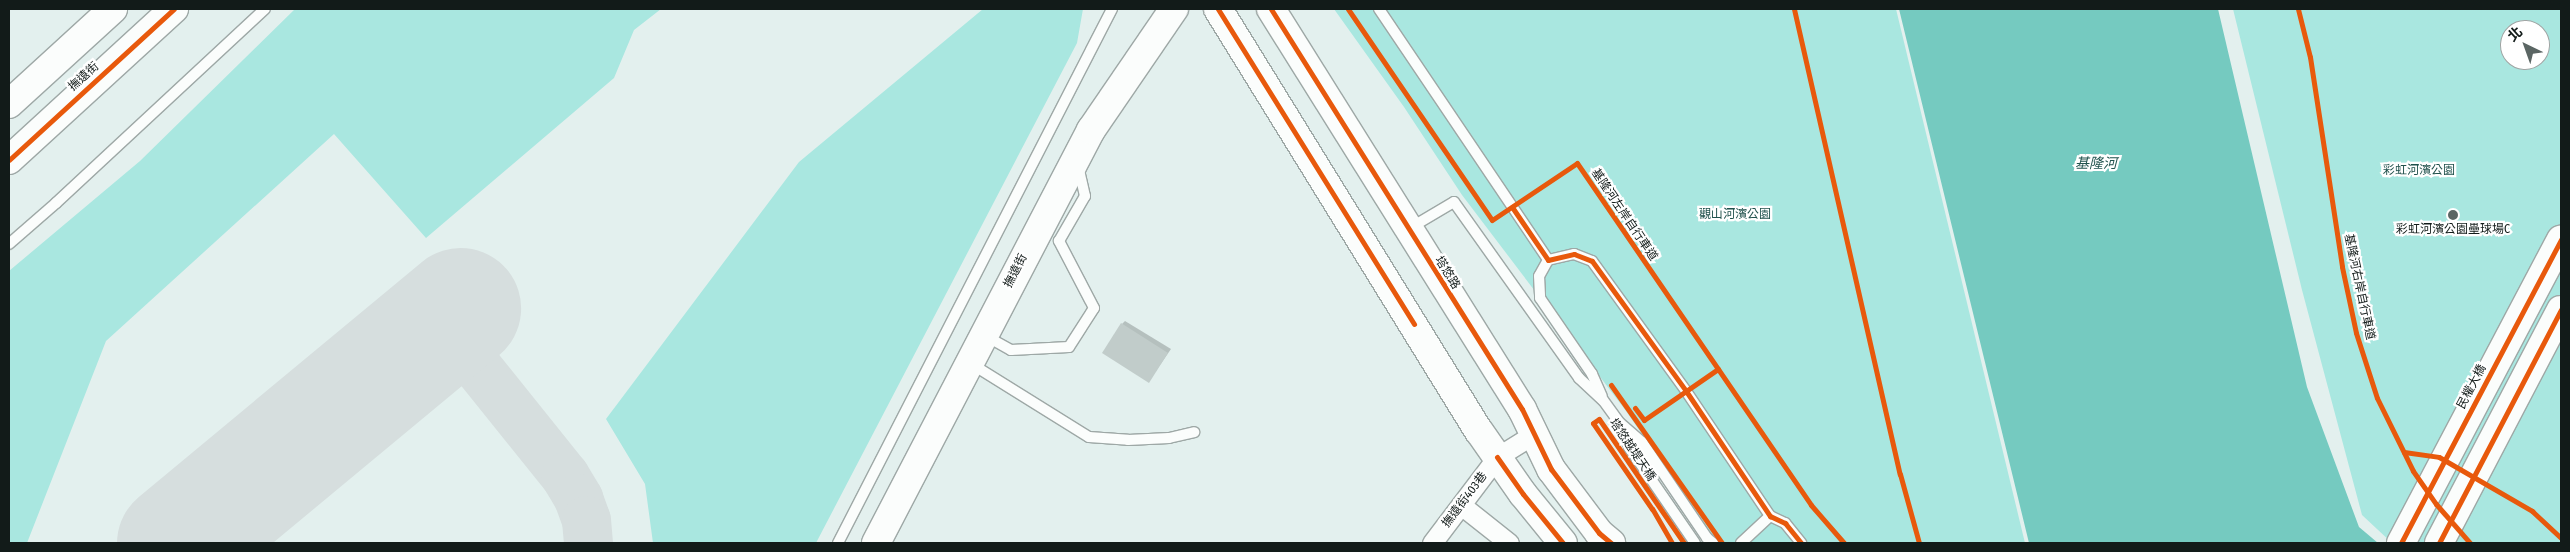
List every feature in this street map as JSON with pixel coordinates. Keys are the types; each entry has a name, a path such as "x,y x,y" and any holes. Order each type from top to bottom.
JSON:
{"main road":[{"path":"9,104 113,9"},
{"name":"撫遠街","path":"9,160 174,9"},
{"name":"撫遠街","path":"876,543 1058,190 1091,130 1174,9"},
{"path":"1218,9 1479,431 1523,494 1563,543"},
{"name":"塔悠路","path":"1271,9 1522,409 1551,469 1600,532 1611,543"},
{"name":"民權大橋","path":"2401,543 2561,240"},
{"path":"2438,543 2561,310"}],"street":[{"path":"1497,457 1534,434"},
{"name":"撫遠街403巷","path":"1432,543 1462,506 1497,457"},
{"path":"1462,506 1509,543"}],"lane":[{"path":"9,244 56,203 265,9"},
{"path":"838,543 1112,9"},
{"path":"1378,9 1548,260"},
{"path":"984,335 1011,350 1069,348 1094,308 1059,241 1085,196 1076,157"},
{"path":"1408,229 1454,202 1579,378 1603,400 1620,423 1642,442 1707,538 1713,543"},
{"path":"1603,400 1592,374 1540,298 1539,276 1548,260 1574,254 1592,261 1686,391 1770,516 1785,523 1801,543"},
{"path":"970,362 1089,437 1128,440 1169,438 1194,432"},
{"path":"1620,423 1630,447 1694,543"},
{"path":"1740,543 1770,516"}],"green space":[{"path":"295,9 661,9 634,30 614,78 426,238 334,134 106,341 27,543 9,543 9,271 140,161"},
{"path":"983,9 1083,9 1077,43 816,543 653,543 645,484 606,419 799,162"},
{"name":"觀山河濱公園","path":"1334,9 1896,9 2025,543 1717,543 1626,411 1462,195 1404,107"},
{"name":"彩虹河濱公園","path":"2233,9 2561,9 2561,543 2392,543 2362,515 2302,290"}],"water":[{"name":"基隆河","path":"1899,9 2218,9 2307,387 2359,527 2378,543 2029,543"}],"building":[{"path":"1121,323 1168,353 1149,383 1102,353"}],"taxiway":[{"path":"442,323 565,476 578,498 586,520 588,543"}],"runway":[{"path":"177,543 460,308"}],"cycle path":[{"path":"9,160 174,9"},
{"path":"1218,9 1414,324"},
{"path":"1271,9 1522,409 1551,469 1599,533 1611,543"},
{"name":"基隆河左岸自行車道","path":"1348,9 1492,220 1577,163 1811,505 1844,543"},
{"path":"1794,9 1900,474 1919,543"},
{"name":"基隆河右岸自行車道","path":"2298,9 2310,57 2342,267 2356,333 2377,398 2413,471 2436,504 2470,543"},
{"path":"1512,207 1548,260 1574,254 1592,261 1686,391 1770,516 1785,523 1801,543"},
{"path":"2401,543 2561,240"},
{"path":"2439,543 2561,310"},
{"path":"1635,408 1644,420 1718,369"},
{"path":"1611,385 1722,543"},
{"name":"塔悠越堤天橋","path":"1672,543 1652,509 1593,423 1599,419 1684,543"},
{"path":"2404,452 2439,457 2532,511 2561,538"},
{"path":"1497,457 1523,494 1563,543"}],"place":[{"name":"彩虹河濱公園壘球場C","path":"2453,215"}]}
